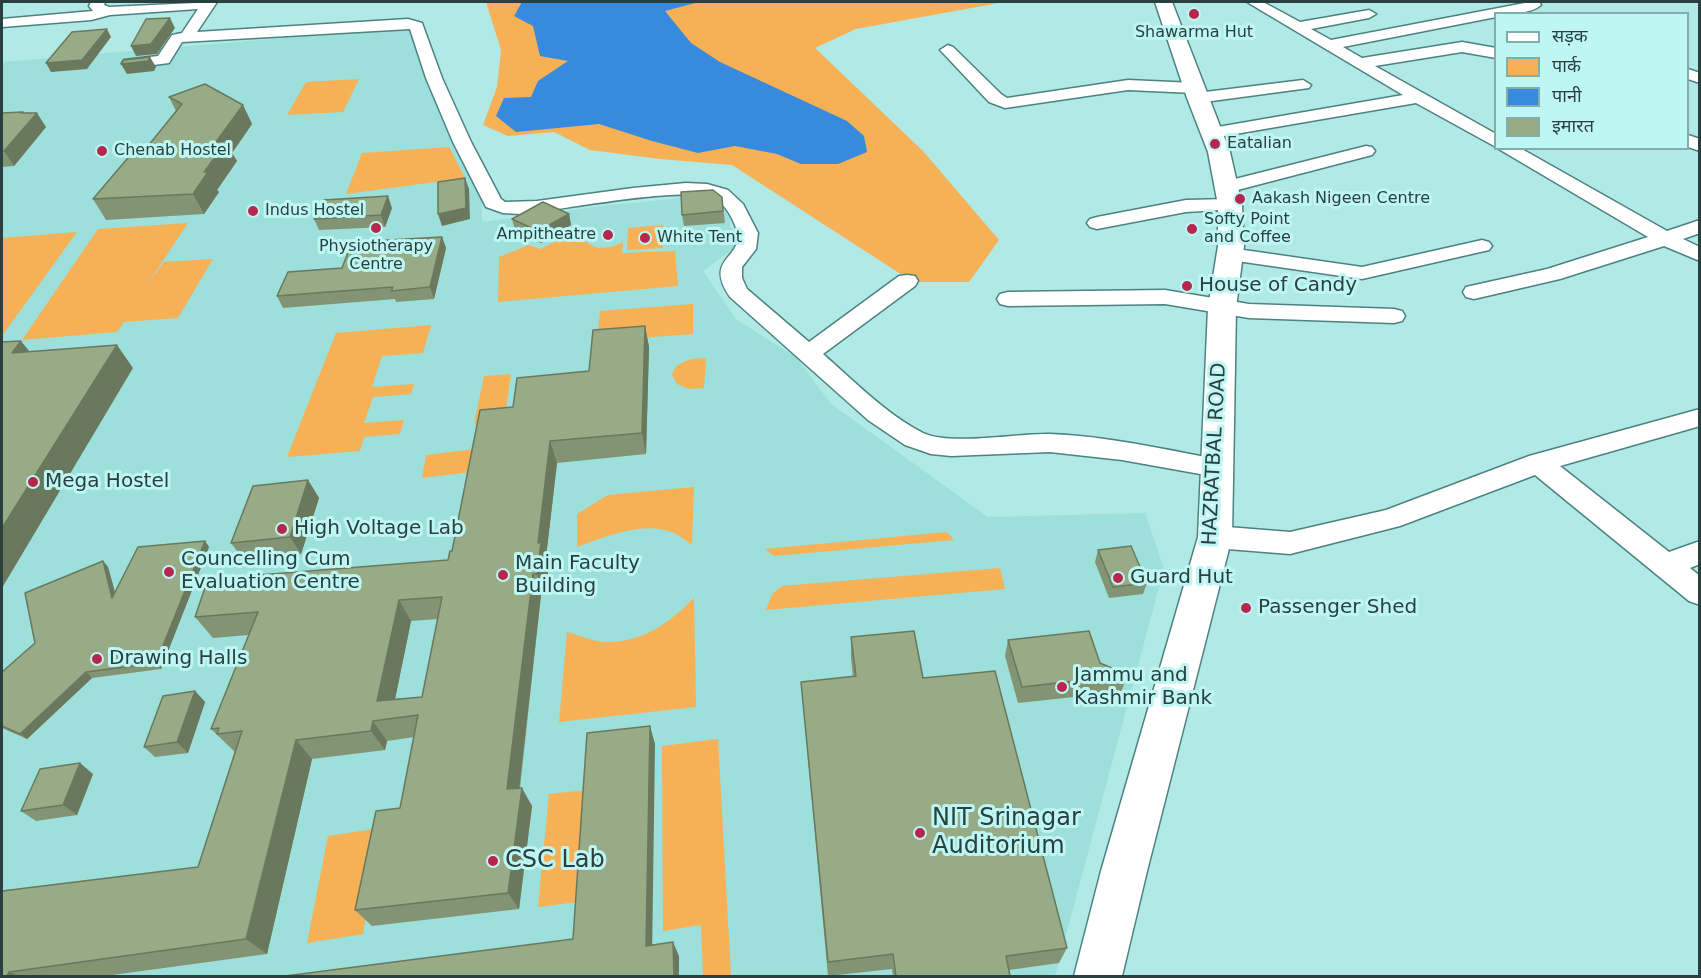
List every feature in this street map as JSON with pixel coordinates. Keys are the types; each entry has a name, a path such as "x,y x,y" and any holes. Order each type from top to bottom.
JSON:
{"main road":[{"name":"HAZRATBAL ROAD","path":"1098,976 1124,871 1215,537 1222,308 1230,254 1228,196 1219,152 1195,93 1163,2"}],"street":[{"path":"1254,2 1494,141"},
{"path":"2,23 91,16 103,6 209,3"},
{"path":"192,37 189,32 209,3"},
{"path":"1497,12 1533,5"},
{"path":"1329,45 1494,13"},
{"path":"1298,27 1369,14"},
{"path":"130,63 163,60 177,38 414,24 417,26 434,78 462,142 493,203 505,209 693,189 721,194 741,216 747,230 748,244 742,255 731,266 731,278 738,292 899,430 931,445 951,447 1050,443 1122,451 1217,468"},
{"path":"1362,63 1462,47 1494,53"},
{"path":"948,50 995,98 1005,103 1128,85 1195,93 1303,85"},
{"path":"1212,133 1419,97"},
{"path":"1510,150 1665,238 1700,255"},
{"path":"1097,223 1228,196 1366,151"},
{"path":"1474,292 1552,274 1700,226"},
{"path":"1230,254 1362,273 1482,246"},
{"path":"808,352 907,281"},
{"path":"1008,299 1165,297 1222,308 1285,313 1394,316"},
{"path":"1215,537 1290,543 1390,519 1538,464 1700,417"},
{"path":"1538,464 1700,593"},
{"path":"1667,565 1700,552"}],"shaded area":[{"path":"413,27 440,112 481,182 482,222 610,205 714,195 730,213 730,227 744,241 703,271 736,319 797,358 831,404 988,517 1145,513 1168,581 1159,587 1055,976 2,976 2,62"}],"green space":[{"path":"486,2 997,2 999,3 856,29 815,48 923,151 999,240 969,282 913,282 732,165 590,150 554,132 508,136 483,125 497,87 501,50"},
{"path":"359,79 343,112 287,115 306,82"},
{"path":"449,147 465,178 346,194 362,153"},
{"path":"188,223 147,285 164,262 213,259 178,318 124,322 117,332 22,340 98,229"},
{"name":"White Tent","path":"663,225 663,248 627,250 628,228"},
{"path":"77,232 2,336 2,238"},
{"path":"585,238 586,242 600,248 623,242 622,253 675,251 678,286 498,302 499,257 529,245 541,249 560,239"},
{"path":"693,304 693,334 597,341 600,311"},
{"path":"431,325 423,353 382,356 372,387 414,384 411,394 373,397 364,423 404,420 400,434 364,437 360,451 287,457 336,333"},
{"path":"706,359 704,388 689,389 677,384 672,375 676,368 686,361"},
{"path":"511,374 504,422 474,424 484,376"},
{"path":"475,449 472,472 422,478 426,455"},
{"path":"694,487 692,545 674,533 648,528 624,532 577,547 577,514 608,495"},
{"path":"947,532 954,540 774,556 765,549"},
{"path":"1000,568 1005,589 766,610 772,594 782,586"},
{"path":"694,598 696,707 559,722 567,632 604,642 630,639 664,624"},
{"path":"718,739 731,976 703,976 701,925 663,931 662,746"},
{"path":"587,790 578,902 538,907 549,794"},
{"path":"381,828 363,934 307,943 328,836"}],"water":[{"path":"522,2 699,2 665,11 691,43 720,62 847,121 864,136 867,152 838,164 801,164 777,154 735,146 698,153 599,124 516,132 496,116 504,98 531,97 538,81 568,61 540,56 533,26 514,16"}],"building":[{"path":"170,18 151,44 131,46 146,19"},
{"path":"107,29 82,60 46,63 72,32"},
{"path":"150,57 148,61 121,64 124,60"},
{"path":"205,84 243,105 216,142 227,141 204,172 208,172 193,194 93,199 138,146 148,146 182,104 169,97"},
{"path":"23,112 21,113 37,113 2,151 2,113"},
{"path":"465,178 466,208 438,214 438,182"},
{"path":"713,190 722,197 723,211 682,215 681,192"},
{"path":"388,196 381,215 314,219 324,200"},
{"path":"543,202 569,214 538,231 512,219"},
{"path":"442,237 430,287 391,291 393,287 277,296 288,272 342,268 352,242"},
{"path":"645,326 642,433 550,441 538,543 541,542 537,574 533,574 507,789 522,788 508,893 355,910 376,811 400,808 418,715 373,721 371,731 296,740 246,939 9,972 7,976 2,976 2,891 198,867 242,731 217,734 219,728 211,729 258,612 195,617 208,579 448,560 450,551 452,551 480,410 513,407 517,378 589,371 593,330","holes":["442,597 422,697 377,701 399,600"]},
{"path":"21,341 12,353 117,345 2,528 2,342"},
{"path":"308,480 290,537 231,543 253,486"},
{"name":"Drawing Halls","path":"205,541 156,663 86,672 20,734 2,726 2,672 35,643 25,593 103,561 112,598 138,547"},
{"path":"1131,546 1147,583 1113,587 1098,550"},
{"name":"NIT Srinagar Auditorium","path":"914,631 923,678 995,671 1067,948 1006,956 1010,976 896,976 893,954 828,962 801,682 856,676 851,637"},
{"path":"1089,631 1100,663 1128,675 1022,687 1008,640"},
{"path":"195,691 177,742 144,747 163,696"},
{"path":"650,726 646,946 673,942 674,976 285,976 573,939 587,733"},
{"path":"80,763 63,805 21,811 40,769"}],"place":[{"name":"Shawarma Hut","path":"1194,14"},
{"name":"Eatalian","path":"1215,144"},
{"name":"Chenab Hostel","path":"102,151"},
{"name":"Aakash Nigeen Centre","path":"1240,199"},
{"name":"Indus Hostel","path":"253,211"},
{"name":"Physiotherapy Centre","path":"376,228"},
{"name":"Softy Point and Coffee","path":"1192,229"},
{"name":"Ampitheatre","path":"608,235"},
{"name":"White Tent","path":"645,238"},
{"name":"House of Candy","path":"1187,286"},
{"name":"Mega Hostel","path":"33,482"},
{"name":"High Voltage Lab","path":"282,529"},
{"name":"Councelling Cum Evaluation Centre","path":"169,572"},
{"name":"Main Faculty Building","path":"503,575"},
{"name":"Guard Hut","path":"1118,578"},
{"name":"Passenger Shed","path":"1246,608"},
{"name":"Drawing Halls","path":"97,659"},
{"name":"Jammu and Kashmir Bank","path":"1062,687"},
{"name":"NIT Srinagar Auditorium","path":"920,833"},
{"name":"CSC Lab","path":"493,861"}]}
